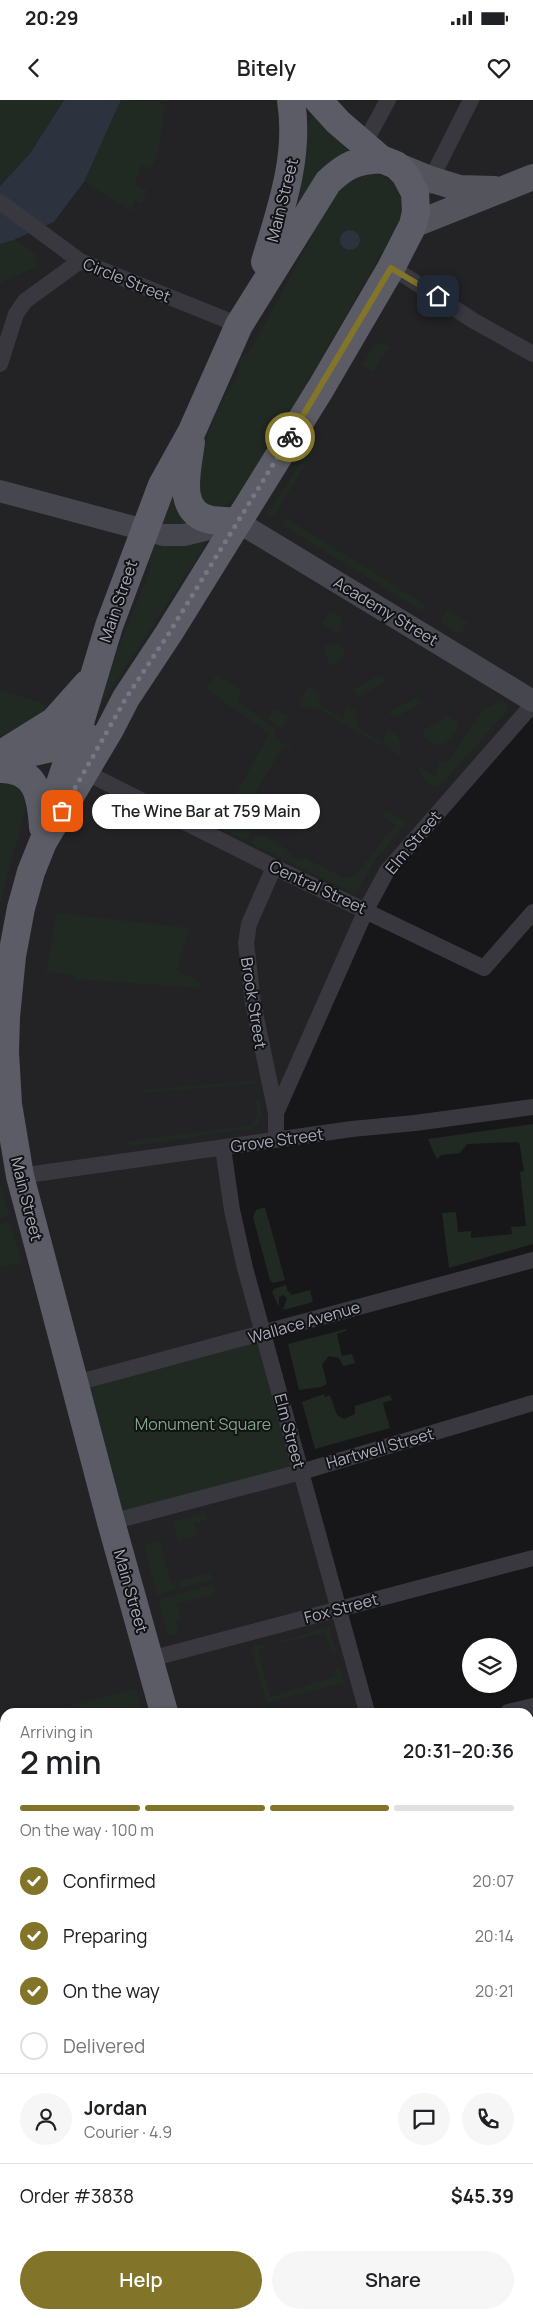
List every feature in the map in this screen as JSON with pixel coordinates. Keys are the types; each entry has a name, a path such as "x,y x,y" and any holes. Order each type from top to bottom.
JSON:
{"highway":[{"name":"Main Street","path":"254,298 281,209 295,147 295,121 291,100"},
{"name":"Main Street","path":"48,832 85,772 126,698 321,388 391,268 413,225 416,212 415,193 411,184 338,122 318,100"},
{"name":"Main Street","path":"163,1708 111,1522 76,1383 20,1176 4,1105 6,1017 12,956 21,908 31,872 48,832 109,626 143,530 162,485 192,431 239,326 254,298 328,182 346,166 380,156"},
{"name":"Main Street","path":"192,431 185,494 187,501 194,511 202,517 238,522"},
{"name":"Main Street","path":"0,755 54,721 76,699 96,673"},
{"name":"Main Street","path":"0,764 27,753 74,742 98,728 126,698"},
{"path":"0,769 17,771 36,786 42,800 48,832"}],"main road":[{"name":"Main Street","path":"380,156 430,179 459,188 502,189"},
{"path":"413,225 533,177"},
{"path":"0,491 163,535 184,535 238,522"},
{"name":"Academy Street","path":"238,522 467,652 533,703"}],"street":[{"path":"380,156 388,100"},
{"path":"413,225 430,179 471,100"},
{"name":"Circle Street","path":"0,202 80,261 239,326"},
{"path":"0,364 16,314 25,301 80,261"},
{"path":"391,268 474,321 533,354"},
{"name":"Elm Street","path":"276,1140 276,1113 366,910 387,871 533,703"},
{"name":"Central Street","path":"85,772 274,867 484,968 533,912"},
{"name":"Brook Street","path":"274,867 249,924 246,943 256,1021 276,1113"},
{"name":"Grove Street","path":"20,1176 276,1140 533,1107"},
{"name":"Elm Street","path":"223,1148 234,1220 245,1268 366,1708"},
{"name":"Wallace Avenue","path":"76,1383 264,1334 436,1285 533,1260"},
{"name":"Hartwell Street","path":"111,1522 301,1472 533,1403"},
{"name":"Fox Street","path":"150,1659 533,1558"}],"shaded area":[{"path":"64,100 121,100 84,182 54,222 14,240 0,244 0,186 30,153"},
{"path":"121,100 533,100 533,704 387,871 276,1113 276,1140 223,1148 232,1210 366,1708 0,1708 0,244 14,240 54,222 84,182"},
{"path":"350,230 357,233 360,240 357,247 350,250 343,247 340,240 343,233"}],"green space":[{"path":"0,100 64,100 30,153 0,186"},
{"path":"121,100 165,103 159,150 151,169 142,165 135,185 147,190 142,204 135,201 131,211 84,182"},
{"path":"317,116 351,149 292,218 306,124 312,117"},
{"path":"373,173 388,180 398,190 403,202 401,219 277,437 235,499 223,507 207,508 192,479 219,405 238,374 241,357 250,351 312,237 311,229 328,201 354,176"},
{"path":"14,240 27,247 36,256 36,267 0,283 0,244"},
{"path":"377,342 390,346 373,372 361,365"},
{"path":"314,441 319,444 272,518 269,517 268,514"},
{"path":"185,460 191,522 165,528 162,523"},
{"path":"286,518 426,605 422,611 282,525"},
{"path":"203,542 204,548 98,709 94,708 151,568 149,557 154,545"},
{"path":"330,610 343,618 339,635 322,624"},
{"path":"447,610 468,622 461,633 458,634 440,622"},
{"path":"330,643 339,645 345,651 343,657 330,667 323,647"},
{"path":"216,675 242,690 237,700 277,731 274,737 293,750 292,752 283,747 239,820 248,825 248,830 251,832 246,841 218,827 269,734 206,689"},
{"path":"379,675 385,677 386,682 360,696 354,692 354,689"},
{"path":"310,686 319,693 320,705 343,720 346,706 355,710 358,728 383,743 386,731 395,734 399,739 401,756 319,709 302,707 299,702"},
{"path":"0,690 43,703 48,708 34,719 0,737"},
{"path":"417,697 423,701 421,704 396,717 389,714 390,711"},
{"path":"498,699 508,705 507,711 440,786 428,783 416,765 436,777 439,761 448,762 486,706 492,707"},
{"path":"274,708 289,716 284,726 280,728 268,719"},
{"path":"448,716 456,721 458,728 446,743 437,745 425,738 423,731 425,729"},
{"path":"0,783 15,785 24,794 27,804 0,903"},
{"path":"387,811 407,823 378,856 355,894 250,843 255,835 259,837 263,835 287,849 287,852 299,860 304,857 344,878 355,875 395,825 383,817 383,813"},
{"path":"57,913 190,928 177,968 181,974 192,977 199,982 199,988 74,979 74,975 46,972"},
{"path":"255,1080 256,1084 143,1093 143,1090"},
{"path":"259,1098 261,1114 254,1128 132,1146 126,1145 129,1141 252,1125 257,1115 256,1100"},
{"path":"533,1124 533,1244 449,1268 442,1213 456,1212 458,1232 471,1231 471,1238 512,1234 511,1227 526,1226 520,1172 524,1171 519,1142 467,1144 460,1153 441,1155 438,1159 428,1139"},
{"path":"0,1183 9,1216 0,1218"},
{"path":"265,1207 285,1280 273,1283 270,1280 253,1217 256,1210"},
{"path":"10,1222 22,1263 0,1267 0,1224"},
{"path":"286,1285 291,1295 310,1290 313,1302 283,1310 287,1298 283,1295 279,1297 279,1307 272,1292 274,1289"},
{"path":"346,1329 346,1331 337,1334 342,1356 352,1354 355,1363 343,1366 339,1358 329,1356 322,1364 327,1384 321,1387 299,1390 288,1344"},
{"name":"Monument Square","path":"264,1334 301,1472 111,1522 76,1383"},
{"path":"324,1394 325,1397 330,1395 337,1415 344,1419 355,1414 355,1406 390,1395 392,1400 383,1404 390,1428 315,1449 302,1402"},
{"path":"205,1513 207,1520 194,1524 198,1535 178,1541 173,1522"},
{"path":"160,1541 171,1583 175,1582 177,1589 157,1595 144,1545"},
{"path":"210,1573 212,1580 181,1588 179,1581"},
{"path":"213,1584 215,1594 177,1604 181,1619 175,1620 179,1633 168,1636 158,1600"},
{"path":"329,1627 336,1652 333,1653 325,1633 282,1643 280,1641"},
{"path":"263,1644 265,1648 258,1651 270,1697 336,1676 335,1670 340,1668 345,1682 267,1703 251,1647"},
{"path":"136,1688 142,1708 66,1708"}],"way so far":[{"path":"62,811 126,698 169,633 290,437"}],"place":[{"name":"The Wine Bar at 759 Main","path":"62,811"}],"route":[{"path":"290,437 391,268 438,296"}]}
